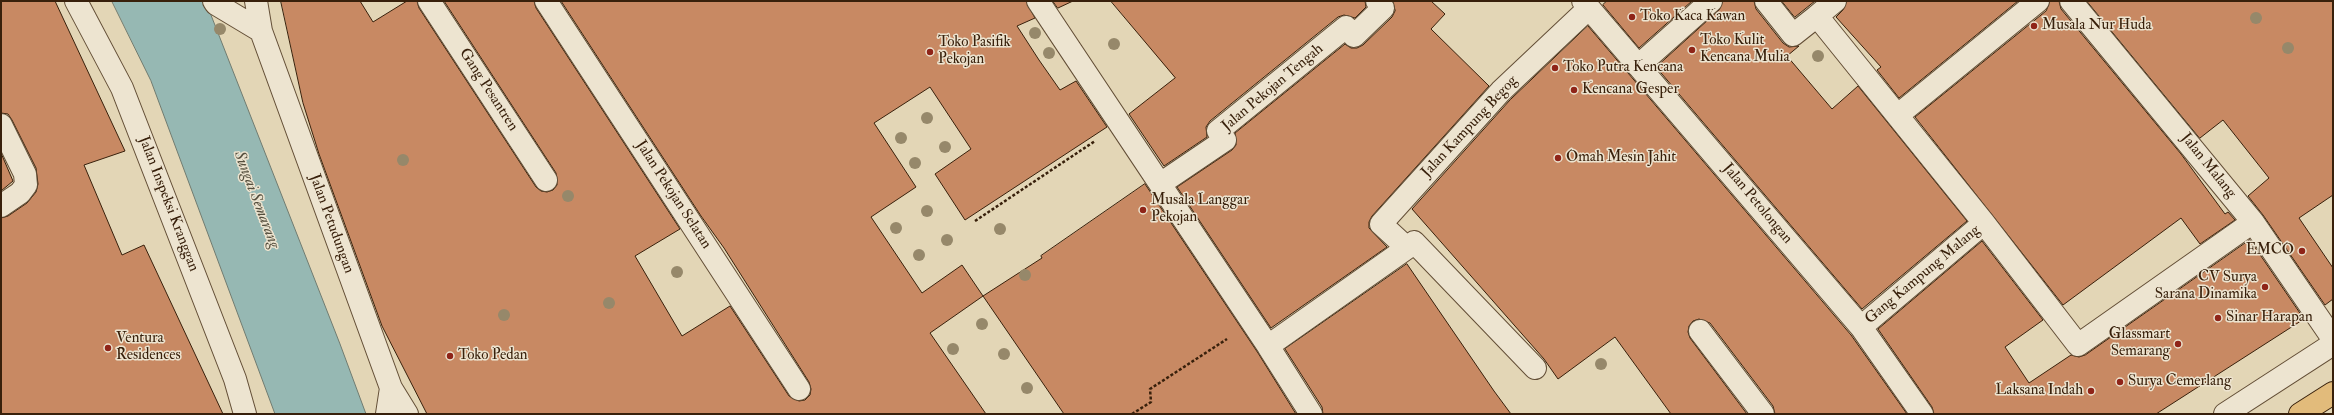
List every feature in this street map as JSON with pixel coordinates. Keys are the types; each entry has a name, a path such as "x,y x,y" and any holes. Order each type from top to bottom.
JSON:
{"main road":[{"path":"2300,414 2333,394"}],"street":[{"name":"Jalan Inspeksi Kranggan","path":"76,1 125,95 235,379 245,414"},
{"path":"214,1 216,4 261,31"},
{"name":"Jalan Petudungan","path":"256,1 261,31 391,388 407,414"},
{"name":"Gang Pesantren","path":"430,1 546,180"},
{"name":"Jalan Pekojan Selatan","path":"546,1 799,389"},
{"path":"1038,1 1268,346 1311,414"},
{"name":"Jalan Pekojan Tengah","path":"1160,184 1225,140 1218,131 1346,27 1354,36 1384,8 1377,1"},
{"path":"1638,66 1711,1"},
{"path":"1766,1 1793,35 1835,1"},
{"path":"1898,115 2038,1"},
{"name":"Jalan Malang","path":"2071,1 2253,222 2333,339"},
{"name":"Jalan Petolongan","path":"1586,4 1861,327 1922,414"},
{"name":"Jalan Kampung Begog","path":"1407,248 1381,224 1501,91 1586,4"},
{"name":"Gang Kampung Malang","path":"1817,16 1984,223 2078,345 2253,222"},
{"path":"1,125 25,174 26,185 20,193 1,206"},
{"name":"Gang Kampung Malang","path":"1861,327 1984,223"},
{"path":"1268,346 1414,242 1535,368"},
{"path":"1700,331 1763,414"},
{"path":"2225,414 2333,344"},
{"path":"386,414 391,388"}],"path":[{"path":"975,221 1120,124"},
{"path":"1132,414 1151,402 1150,389 1252,322"}],"water":[{"name":"Sungai Semarang","path":"112,1 204,1 209,10 366,414 275,414 151,81"}],"building":[{"path":"1,1 55,1 125,151 84,165 122,255 144,245 223,414 1,414 1,218 8,216 27,203 36,192 38,184 36,168 12,120 8,114 1,113"},
{"path":"281,1 360,1 373,22 407,1 417,1 419,8 536,187 541,191 547,192 553,190 557,185 556,173 444,1 534,1 536,8 680,229 635,256 682,336 730,306 789,396 799,401 805,400 810,395 811,389 809,382 724,248 701,216 561,1 1026,1 1035,18 1017,26 1060,90 1076,81 1107,127 965,220 935,174 971,149 930,87 874,123 916,187 871,217 922,293 962,265 983,296 930,333 986,414 427,414 382,326 319,154 303,103"},
{"path":"1053,1 1073,1 1058,8"},
{"path":"1111,1 1365,1 1366,7 1355,18 1344,15 1338,17 1210,121 1206,127 1207,137 1164,166 1129,114 1175,78"},
{"path":"1393,1 1431,1 1445,14 1431,29 1489,86 1372,216 1369,222 1369,228 1387,247 1271,328 1177,187 1232,150 1236,145 1235,133 1345,44 1351,48 1357,48 1363,45 1392,17 1395,11"},
{"path":"1607,1 1692,1 1639,48 1603,5"},
{"path":"1723,1 1754,1 1756,9 1783,43 1789,47 1799,46 1787,56 1832,109 1858,86 1967,221 1862,309 1656,67 1719,10"},
{"path":"1782,1 1815,1 1795,17"},
{"path":"1847,1 2018,1 1899,98 1877,70 1881,67 1836,17 1843,10"},
{"path":"2050,1 2059,1 2061,9 2181,154 2225,214 2228,212 2235,220 2200,244 2181,218 2063,305 1915,117 2046,11"},
{"path":"2087,1 2333,1 2333,195 2299,218 2333,268 2333,299 2325,305 2263,215 2248,196 2269,178 2223,120 2200,138"},
{"path":"1588,26 1851,335 1907,414 1775,414 1773,406 1710,323 1699,319 1693,321 1689,326 1688,332 1690,338 1747,414 1671,414 1615,337 1558,379 1544,359 1412,209 1510,100"},
{"path":"1,153 13,181 1,191"},
{"path":"1145,184 1258,353 1296,414 1064,414 983,296 1042,258 1041,256"},
{"path":"2250,240 2304,319 2156,414 1934,414 1932,407 1878,329 1982,241 2043,320 2005,347 2029,383 2071,355 2079,357 2085,355"},
{"path":"1407,264 1511,414 1323,414 1322,407 1285,349"}],"place":[{"name":"Toko Kaca Kawan","path":"1632,17"},
{"name":"Musala Nur Huda","path":"2034,26"},
{"name":"Toko Kulit Kencana Mulia","path":"1692,50"},
{"name":"Toko Pasifik Pekojan","path":"930,52"},
{"name":"Toko Putra Kencana","path":"1555,68"},
{"name":"Kencana Gesper","path":"1574,90"},
{"name":"Omah Mesin Jahit","path":"1558,158"},
{"name":"Musala Langgar Pekojan","path":"1143,210"},
{"name":"EMCO","path":"2302,251"},
{"name":"CV Surya Sarana Dinamika","path":"2265,287"},
{"name":"Sinar Harapan","path":"2218,318"},
{"name":"Glassmart Semarang","path":"2178,344"},
{"name":"Ventura Residences","path":"108,348"},
{"name":"Toko Pedan","path":"450,356"},
{"name":"Surya Cemerlang","path":"2120,382"},
{"name":"Laksana Indah","path":"2091,391"}]}
